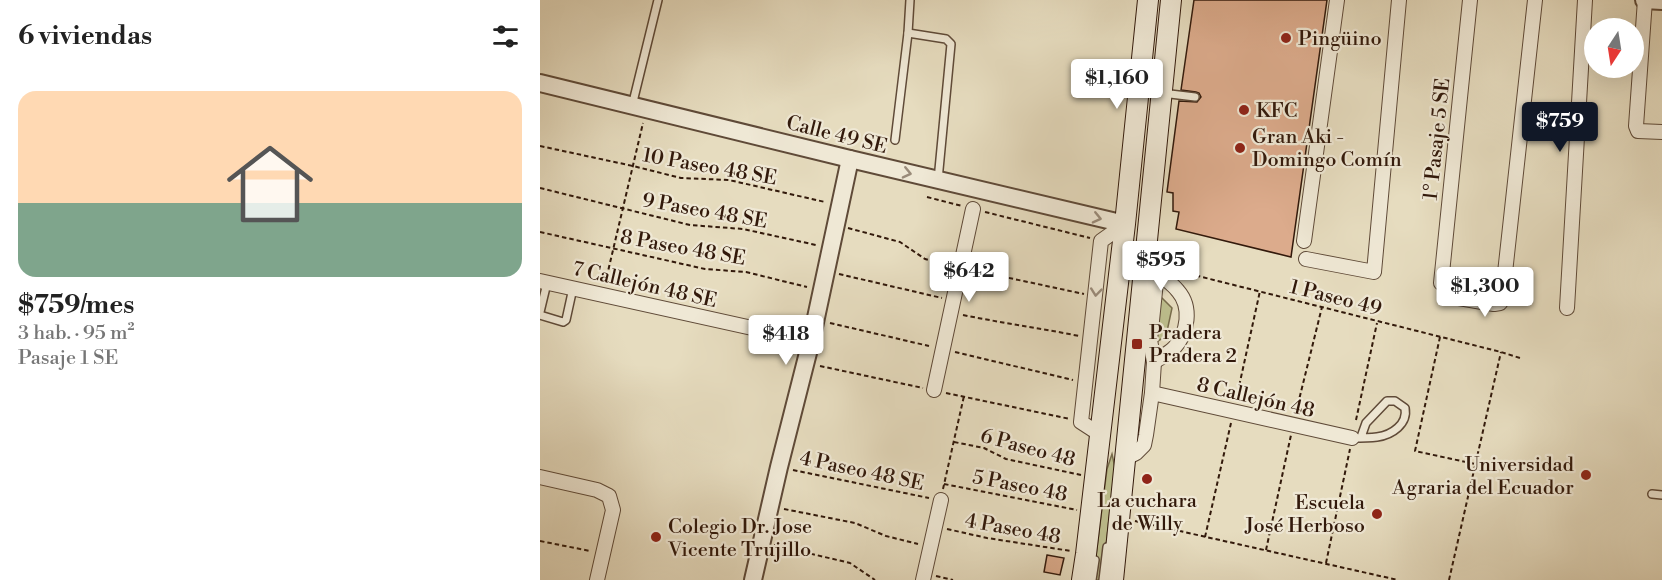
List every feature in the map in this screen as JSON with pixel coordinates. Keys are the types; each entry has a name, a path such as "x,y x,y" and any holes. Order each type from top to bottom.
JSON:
{"main road":[{"path":"1082,580 1091,555 1091,513 1095,478 1103,443 1148,0"},
{"path":"1113,580 1113,525 1156,267 1161,93 1172,0"}],"street":[{"path":"1304,241 1337,0"},
{"path":"1306,259 1374,272 1399,0"},
{"name":"1° Pasaje 5 SE","path":"1441,283 1470,0"},
{"path":"1453,297 1494,304 1502,300 1535,0"},
{"path":"1567,308 1585,0"},
{"path":"1662,1 1644,0 1636,126 1638,131 1662,132"},
{"name":"Calle 49 SE","path":"540,83 1125,224"},
{"path":"753,580 811,341 850,159"},
{"path":"934,390 973,209"},
{"path":"1103,443 1081,422 1101,241 1125,224"},
{"path":"1154,362 1176,346 1183,335 1187,320 1185,302 1156,267"},
{"path":"1125,458 1136,453 1144,445 1152,393 1154,362 1150,340 1156,267"},
{"name":"7 Callejón 48 SE","path":"544,281 811,341"},
{"name":"8 Callejón 48","path":"1152,393 1357,438"},
{"path":"540,477 597,490 609,496 613,510 597,580"},
{"path":"924,577 941,500"}],"lane":[{"path":"639,107 658,0"},
{"path":"895,140 910,0"},
{"path":"1103,443 1155,0"},
{"path":"1131,323 1166,0"},
{"path":"908,33 946,39 951,44 938,180"},
{"path":"1161,93 1195,97"},
{"path":"544,281 540,314 563,322 566,320 573,288"},
{"path":"1387,401 1395,401 1405,408 1405,419 1398,428 1380,437 1357,438 1366,423 1387,401"},
{"path":"1653,494 1662,495"},
{"path":"1103,580 1113,525"},
{"path":"1091,555 1092,580"}],"path":[{"path":"603,295 633,166 639,107"},
{"name":"10 Paseo 48 SE","path":"540,146 681,178 729,180 840,205"},
{"name":"9 Paseo 48 SE","path":"540,188 690,225 743,229 831,249"},
{"path":"927,197 1086,237"},
{"name":"8 Paseo 48 SE","path":"540,232 705,268 746,272 822,290"},
{"name":"1 Paseo 49","path":"1156,267 1502,351 1520,358"},
{"path":"826,270 1008,324 1038,327 1090,338"},
{"path":"1440,337 1415,452 1503,470"},
{"path":"1449,580 1502,351"},
{"path":"941,500 964,396"},
{"name":"6 Paseo 48","path":"954,442 984,448 1006,459 1095,478"},
{"name":"4 Paseo 48 SE","path":"779,467 941,500"},
{"name":"5 Paseo 48","path":"944,484 1091,513"},
{"path":"770,506 855,523 886,536 930,548"},
{"path":"1113,525 1326,563 1398,580"},
{"name":"4 Paseo 48","path":"935,527 1091,555"},
{"path":"540,541 603,554"},
{"path":"761,542 850,563 875,580"},
{"path":"924,577 953,580"}],"green space":[{"path":"1160,296 1172,308 1166,336 1155,343"},
{"path":"1112,454 1115,468 1102,580 1093,580 1107,469"}],"building":[{"name":"Gran Aki - Domingo Comín","path":"1194,0 1327,0 1291,257 1176,229 1179,212 1173,211 1173,193 1167,192 1179,101 1197,102 1201,97 1199,93 1181,90"},
{"path":"1047,555 1064,558 1060,575 1044,572"}],"place":[{"name":"Pingüino","path":"1286,38"},
{"name":"KFC","path":"1244,110"},
{"name":"Gran Aki - Domingo Comín","path":"1240,148"},
{"name":"Pradera Pradera 2","path":"1137,344"},
{"name":"Universidad Agraria del Ecuador","path":"1586,475"},
{"name":"La cuchara de Willy","path":"1147,479"},
{"name":"Escuela José Herboso","path":"1377,514"},
{"name":"Colegio Dr. Jose Vicente Trujillo","path":"656,537"}]}
